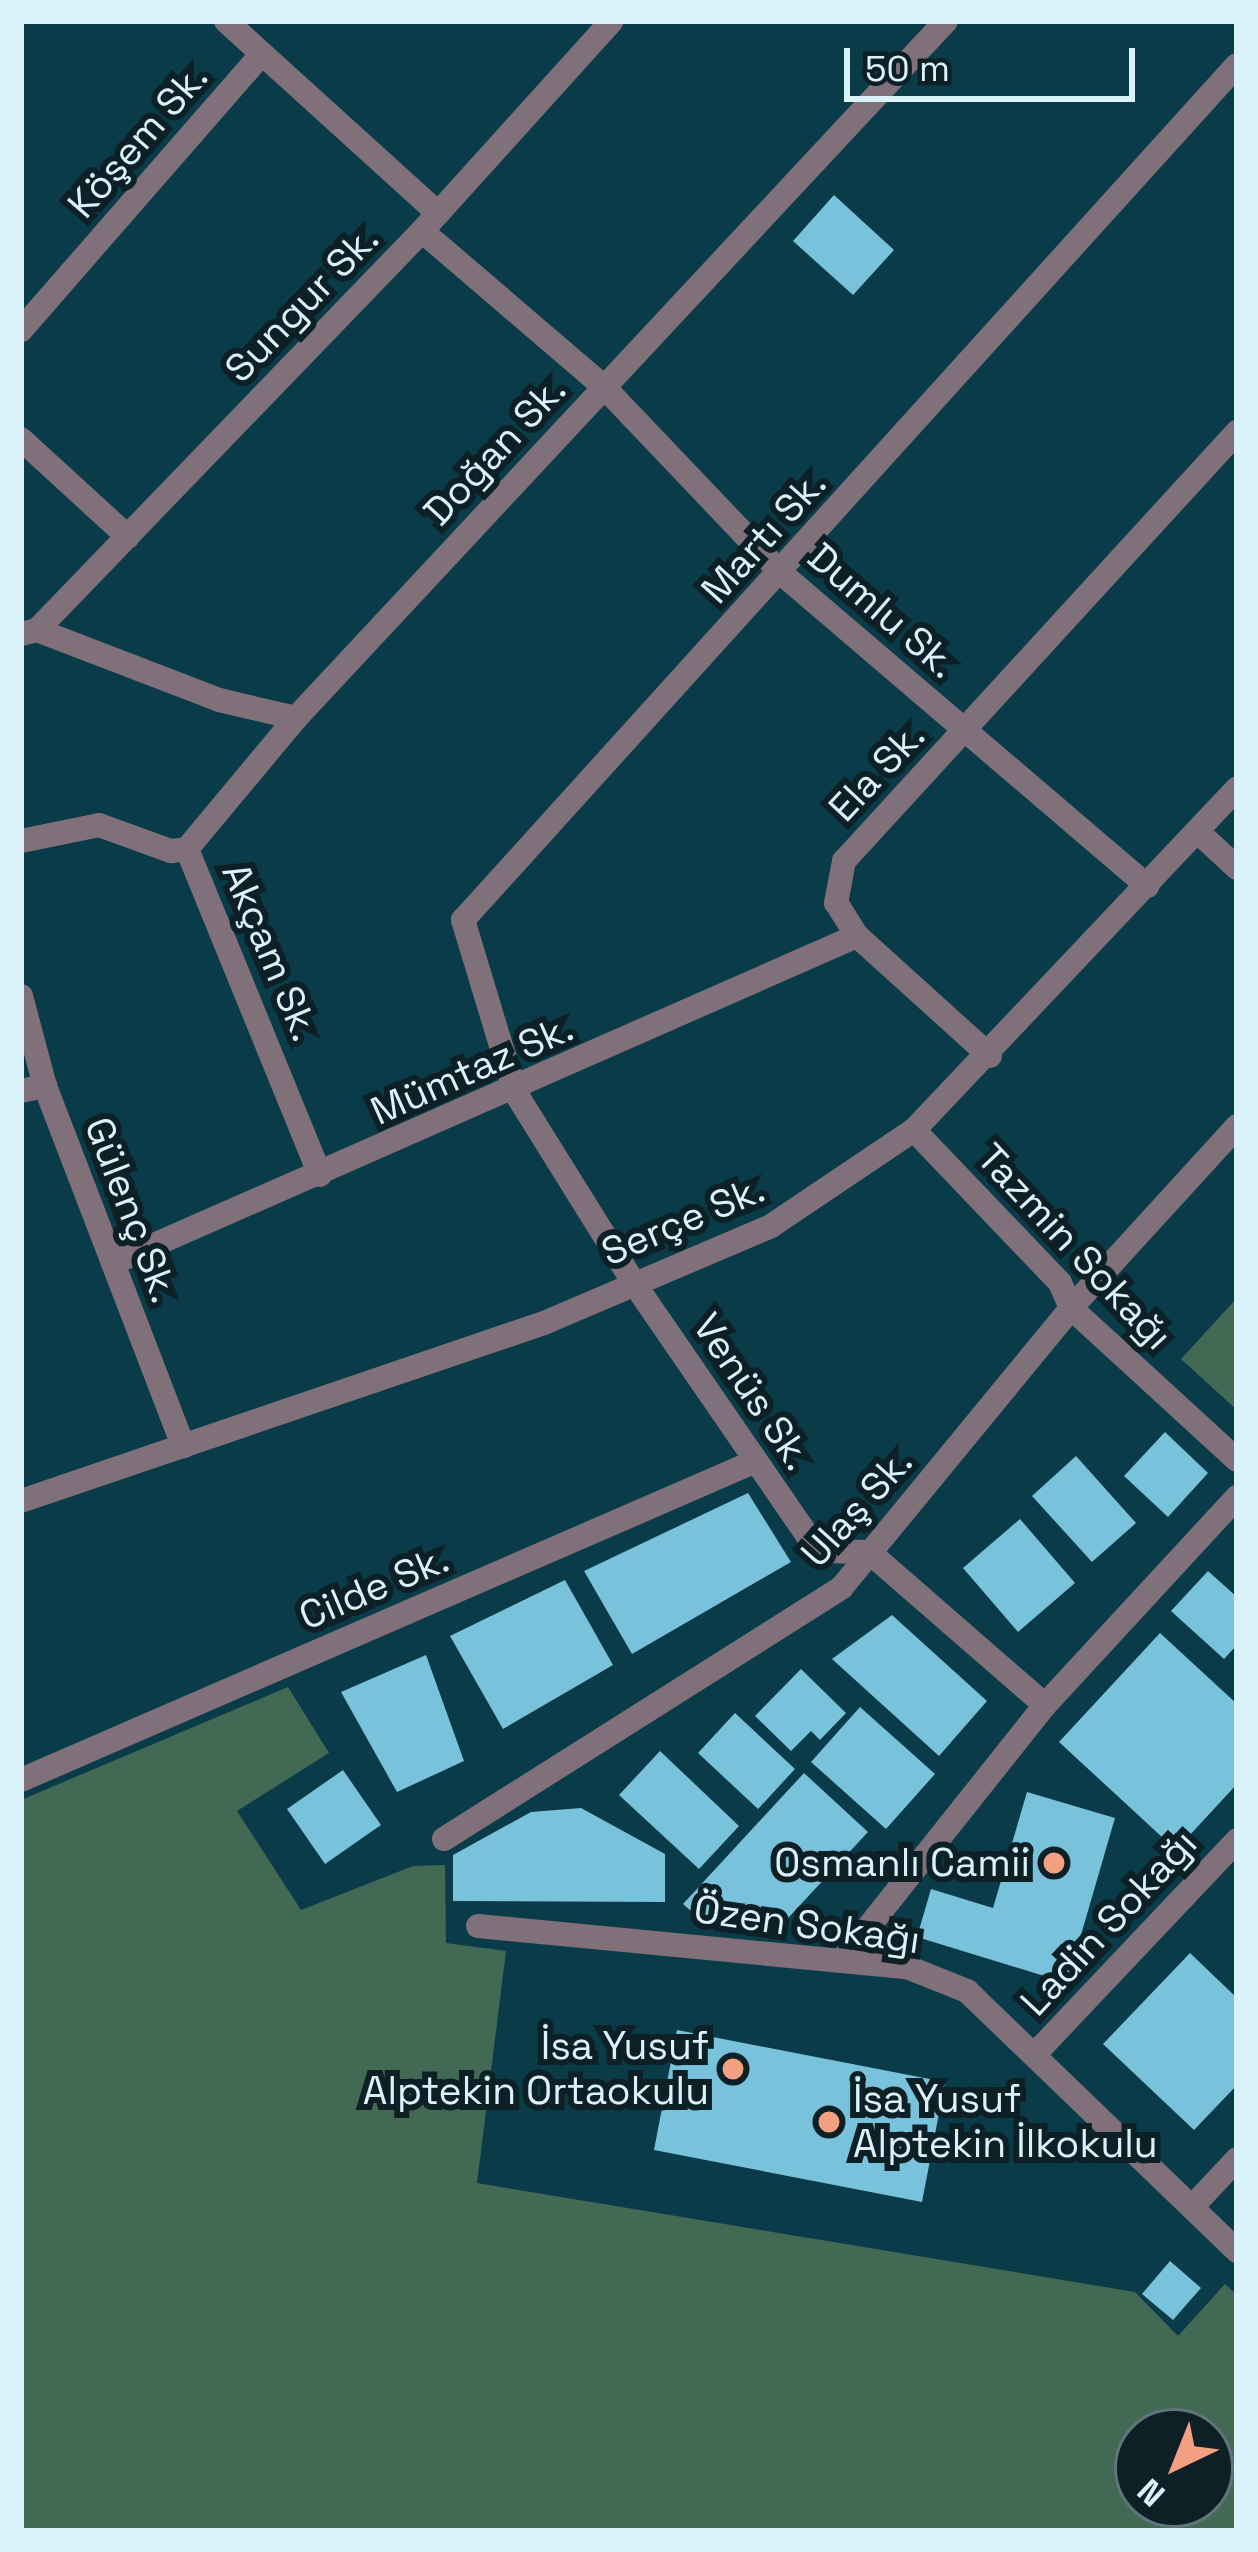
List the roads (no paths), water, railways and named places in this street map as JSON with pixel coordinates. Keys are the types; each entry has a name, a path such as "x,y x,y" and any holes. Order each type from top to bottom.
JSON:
{"street":[{"name":"Dumlu Sk.","path":"226,21 604,387 781,573 1148,886"},
{"name":"Sungur Sk.","path":"29,632 128,537 430,222 612,21"},
{"name":"Doğan Sk.","path":"296,718 946,21"},
{"name":"Köşem Sk.","path":"21,331 262,54"},
{"name":"Martı Sk.","path":"515,1092 463,920 1237,65"},
{"name":"Ela Sk.","path":"857,936 836,903 844,861 1237,433"},
{"path":"21,440 128,537"},
{"path":"29,632 219,700 296,718"},
{"name":"Akçam Sk.","path":"296,718 187,849 320,1174"},
{"name":"Serçe Sk.","path":"21,1501 544,1323 632,1280 771,1226 914,1130 991,1056 1237,789"},
{"path":"21,841 99,826 171,851 187,849"},
{"path":"1198,832 1237,868"},
{"path":"857,936 991,1056"},
{"name":"Mümtaz Sk.","path":"113,1263 515,1092 857,936"},
{"name":"Gülenç Sk.","path":"21,996 33,1088 113,1263 183,1446"},
{"name":"Venüs Sk.","path":"515,1092 632,1280 818,1551 868,1552"},
{"name":"Ulaş Sk.","path":"444,1839 842,1587 1071,1308 1237,1126"},
{"name":"Tazmin Sokağı","path":"914,1130 1060,1283 1071,1308 1237,1460"},
{"name":"Cilde Sk.","path":"21,1780 756,1461"},
{"path":"843,1959 1045,1705 1237,1497"},
{"path":"868,1552 1045,1705"},
{"name":"Ladin Sokağı","path":"1034,2055 1237,1840"},
{"name":"Özen Sokağı","path":"478,1926 908,1967 967,1991 1237,2251"},
{"path":"1192,2207 1237,2159"}],"place":[{"name":"Osmanlı Camii","path":"1054,1863"},
{"name":"İsa Yusuf Alptekin Ortaokulu","path":"733,2069"},
{"name":"İsa Yusuf Alptekin İlkokulu","path":"829,2122"}]}
